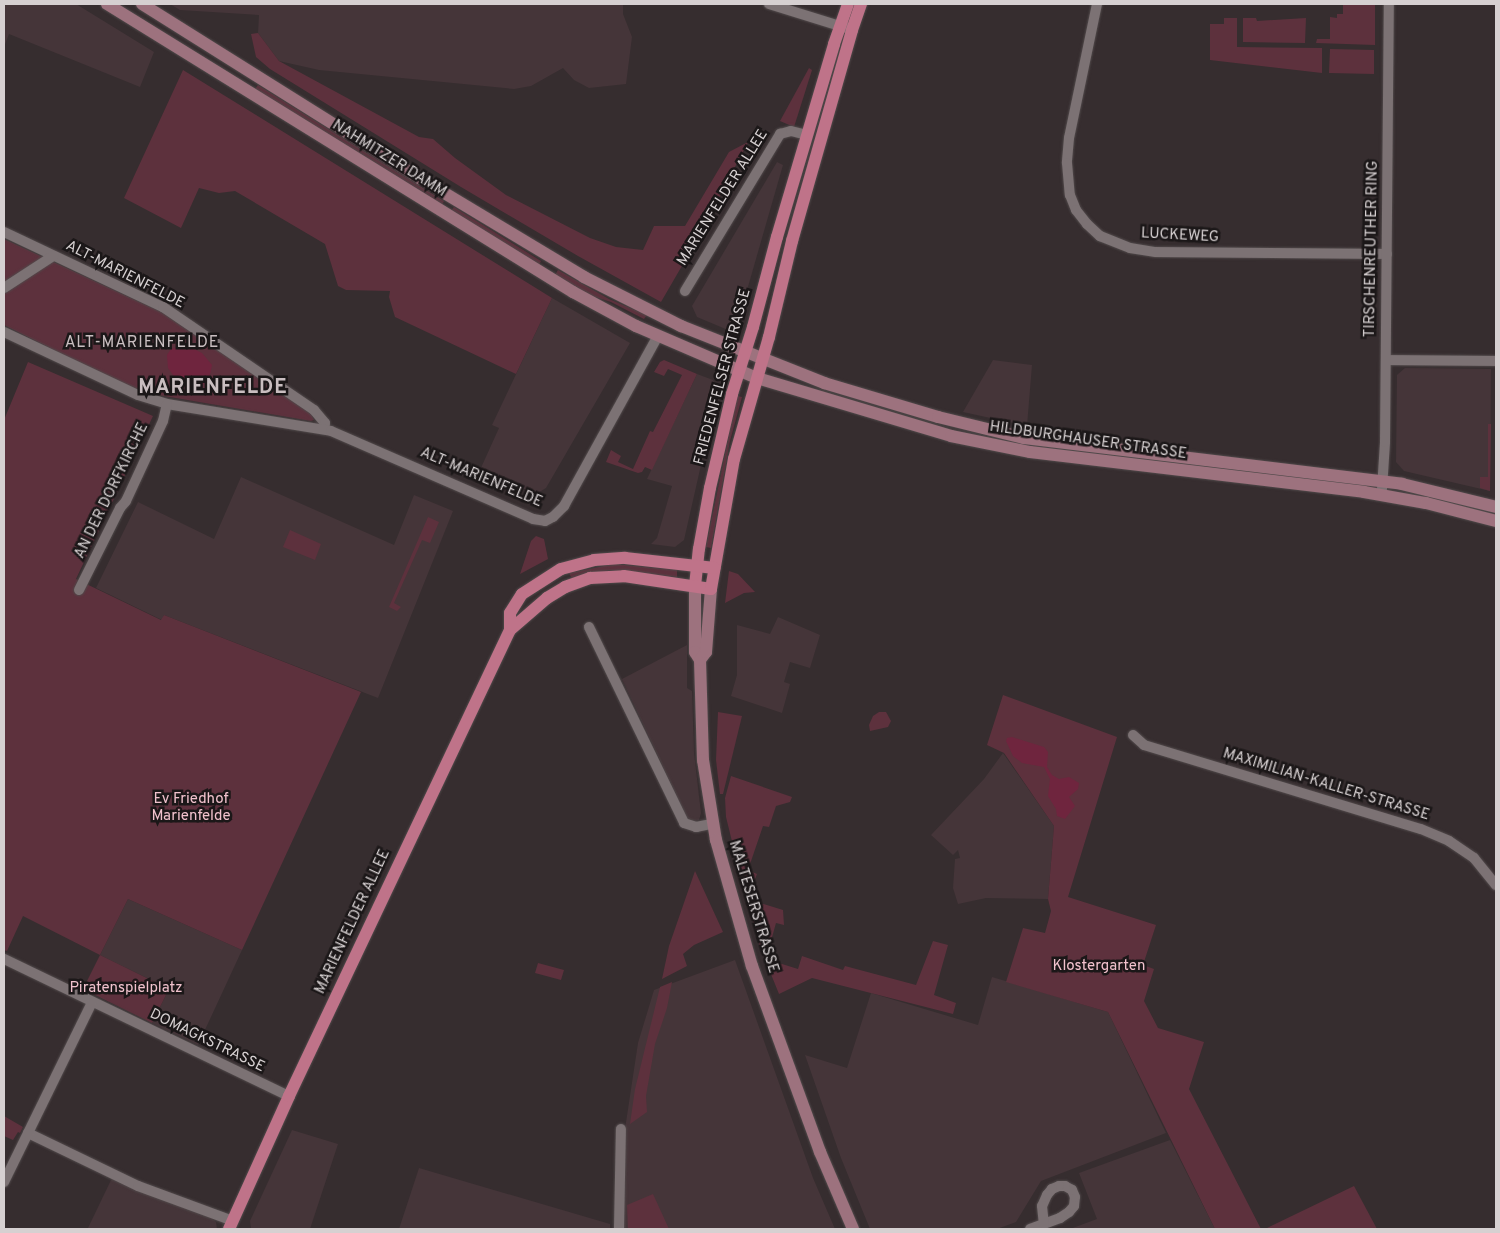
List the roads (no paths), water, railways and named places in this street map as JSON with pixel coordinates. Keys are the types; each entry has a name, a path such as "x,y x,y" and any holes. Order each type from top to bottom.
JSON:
{"main road":[{"name":"NAHMITZER DAMM","path":"107,4 544,275 658,336"},
{"name":"NAHMITZER DAMM","path":"142,4 521,240 584,277 667,319"},
{"path":"806,135 839,25 848,4"},
{"path":"852,30 861,4"},
{"name":"FRIEDENFELSER STRASSE","path":"700,660 706,652 714,568 734,459 852,30"},
{"name":"FRIEDENFELSER STRASSE","path":"712,824 703,760 700,660 695,652 695,586 697,566 713,476 739,371 746,352 806,135"},
{"path":"658,336 667,319 762,359"},
{"name":"HILDBURGHAUSER STRASSE","path":"658,336 757,378 951,436 1030,452 1382,495 1460,510 1496,521"},
{"name":"HILDBURGHAUSER STRASSE","path":"762,359 824,383 983,430 1024,438 1383,482 1437,491 1496,507"},
{"name":"MARIENFELDER ALLEE","path":"510,630 510,613 522,594 547,576 567,567 594,560 625,558 714,568"},
{"name":"MARIENFELDER ALLEE","path":"231,1225 289,1096 510,630 546,598 564,587 590,578 624,576 712,589"},
{"name":"MALTESERSTRASSE","path":"712,824 734,909 752,966 820,1152 852,1229"}],"street":[{"path":"769,4 852,30"},
{"name":"LUCKEWEG","path":"1097,4 1069,138 1067,163 1070,195 1076,210 1100,236 1130,248 1156,252 1387,254"},
{"name":"TIRSCHENREUTHER RING","path":"1382,495 1386,360 1389,4"},
{"name":"MARIENFELDER ALLEE","path":"685,291 780,134 791,131 806,135"},
{"name":"ALT-MARIENFELDE","path":"4,232 162,307 314,410 325,423 324,429"},
{"name":"ALT-MARIENFELDE","path":"4,288 53,256"},
{"name":"ALT-MARIENFELDE","path":"4,332 126,391 167,404 339,433 533,519 544,520 553,517 564,506 658,336"},
{"path":"1386,360 1496,361"},
{"name":"AN DER DORFKIRCHE","path":"79,590 120,508 126,501 163,421 167,404"},
{"path":"589,627 682,818 686,824 691,826 712,824"},
{"name":"MAXIMILIAN-KALLER-STRASSE","path":"1133,735 1150,747 1421,829 1449,841 1474,858 1496,885"},
{"name":"DOMAGKSTRASSE","path":"4,959 289,1096"},
{"path":"4,1182 92,1002"},
{"path":"619,1229 621,1129"},
{"path":"28,1133 138,1186 231,1225"},
{"path":"1030,1229 1044,1224"}],"district":[{"name":"ALT-MARIENFELDE","path":"142,343"},
{"name":"MARIENFELDE","path":"213,388"}],"park label":[{"name":"Ev Friedhof Marienfelde","path":"191,808"},
{"name":"Klostergarten","path":"1099,967"},
{"name":"Piratenspielplatz","path":"126,989"}]}
